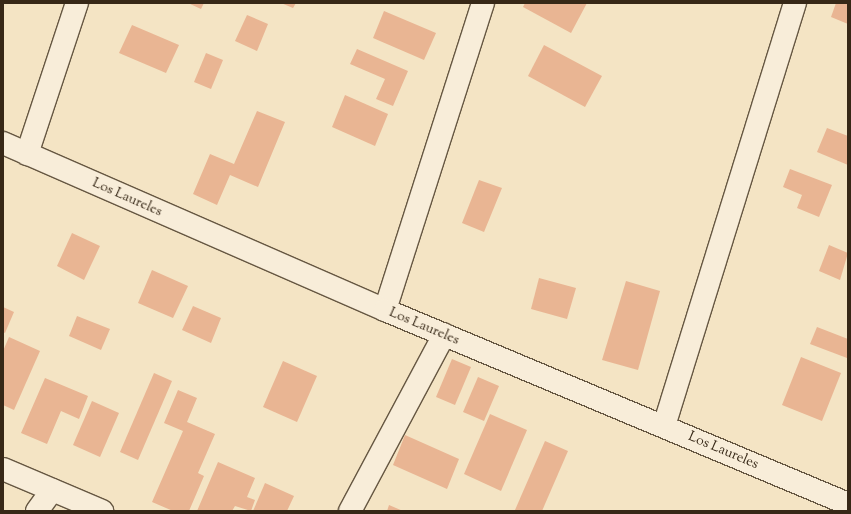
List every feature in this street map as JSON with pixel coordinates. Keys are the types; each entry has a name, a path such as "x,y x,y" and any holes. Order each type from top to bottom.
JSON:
{"street":[{"path":"27,154 77,3"},
{"path":"385,310 483,3"},
{"path":"664,426 795,3"},
{"name":"Los Laureles","path":"3,143 385,310 848,504"},
{"path":"350,511 444,335"},
{"path":"3,469 102,511"},
{"path":"37,511 52,490"}],"building":[{"path":"188,3 204,3 201,9"},
{"path":"281,3 296,3 293,8"},
{"path":"525,3 587,3 571,33 523,7"},
{"path":"836,3 848,3 848,24 831,17"},
{"path":"384,11 436,33 424,60 373,38"},
{"path":"247,15 268,24 257,51 235,41"},
{"path":"132,25 179,45 166,73 119,53"},
{"path":"544,45 602,76 585,107 528,76"},
{"path":"357,49 408,71 393,106 376,99 385,79 350,64"},
{"path":"206,53 223,60 211,89 194,82"},
{"path":"345,95 388,114 375,146 332,127"},
{"path":"257,111 285,122 258,187 230,175 217,205 193,194 210,154 234,164"},
{"path":"827,128 848,136 848,165 817,152"},
{"path":"790,169 832,185 819,217 797,208 802,195 783,187"},
{"path":"479,180 502,188 484,232 462,223"},
{"path":"72,233 100,246 84,280 57,266"},
{"path":"829,245 848,253 840,280 819,271"},
{"path":"152,270 188,286 173,318 138,303"},
{"path":"539,278 576,288 567,319 531,309"},
{"path":"626,281 660,291 638,370 602,360"},
{"path":"193,306 221,318 211,343 182,330"},
{"path":"3,307 14,312 5,333 3,332"},
{"path":"77,316 110,329 101,350 69,336"},
{"path":"817,327 848,339 847,358 810,344"},
{"path":"9,337 40,351 14,410 3,405 3,351"},
{"path":"801,357 841,373 822,421 782,405"},
{"path":"452,359 471,367 455,405 436,397"},
{"path":"283,361 317,376 297,422 263,407"},
{"path":"154,373 172,381 138,460 120,452"},
{"path":"478,377 499,386 484,421 463,412"},
{"path":"45,378 88,396 79,419 61,411 47,444 21,433"},
{"path":"178,390 197,398 187,422 215,434 198,473 204,476 189,511 173,511 152,502 183,431 164,423"},
{"path":"92,401 119,413 100,457 73,445"},
{"path":"490,414 527,430 501,491 464,474"},
{"path":"405,435 459,459 447,489 393,465"},
{"path":"545,441 568,451 542,511 515,510"},
{"path":"218,462 255,478 247,497 255,500 251,511 235,506 232,511 197,511"},
{"path":"265,483 294,496 287,511 253,511"},
{"path":"389,505 403,511 387,511"}]}
